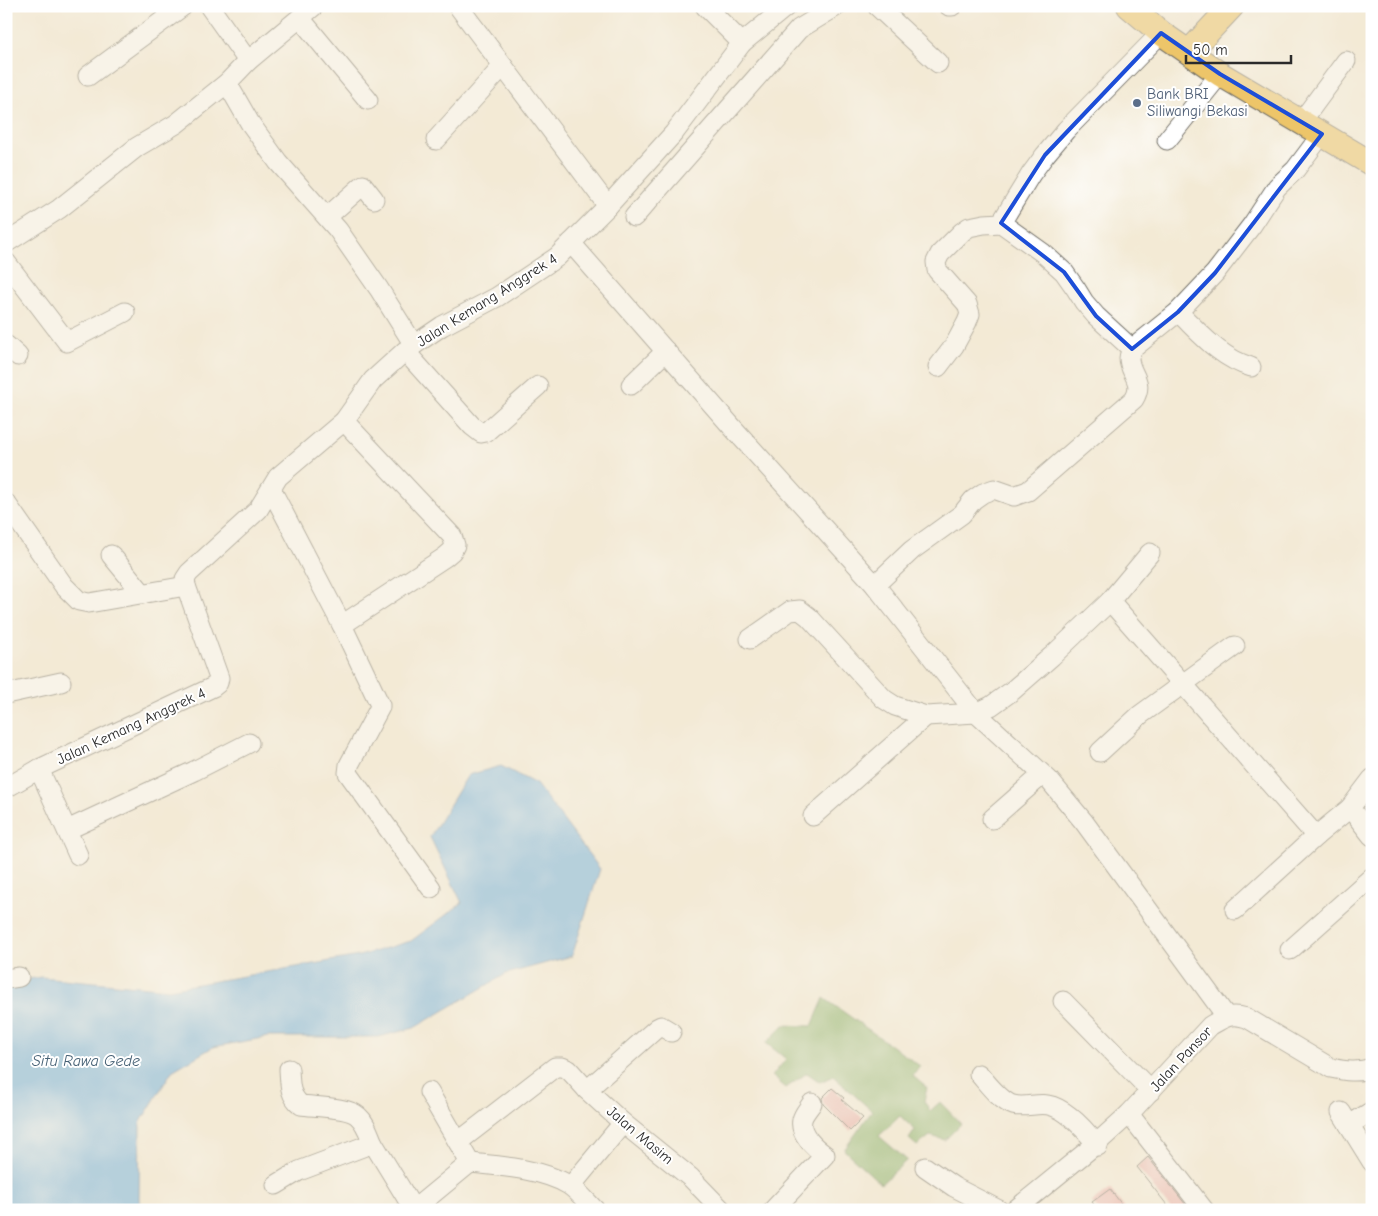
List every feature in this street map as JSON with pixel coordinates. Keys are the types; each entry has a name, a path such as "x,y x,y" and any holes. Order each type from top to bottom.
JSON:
{"main road":[{"path":"1129,6 1161,33 1220,74 1372,164"},
{"path":"1189,52 1232,6"}],"street":[{"path":"88,76 183,6"},
{"path":"209,6 248,61"},
{"path":"458,6 608,206"},
{"path":"705,6 742,43"},
{"name":"Jalan Kemang Anggrek 4","path":"6,788 39,769 218,683 219,678 186,586 185,579 189,573 258,510 278,477 344,421 373,380 409,348 442,326 497,297 557,257 608,206 674,133 742,43 787,6"},
{"path":"634,217 799,29 837,6"},
{"path":"877,6 938,63"},
{"path":"6,243 59,209 137,147 176,124 227,83 248,61 307,12 368,100"},
{"path":"1001,223 1031,174 1050,149 1066,130 1161,33"},
{"path":"1301,122 1346,61"},
{"path":"436,140 502,66"},
{"path":"1167,140 1220,74"},
{"path":"227,83 250,123 272,154 338,230 379,289 409,348 472,426 481,433 486,432 538,386"},
{"path":"875,585 912,550 962,514 973,500 983,493 994,490 1014,496 1028,491 1134,399 1139,387 1129,358 1132,349 1178,312 1214,273 1252,225 1277,187 1295,170 1322,134"},
{"path":"326,217 364,185 374,199"},
{"path":"938,367 954,346 970,314 967,304 937,270 936,262 940,254 962,232 969,227 984,224 1001,223 1042,253 1064,272 1096,316 1132,349"},
{"path":"571,243 804,508 875,585 976,713 1042,775 1084,822 1226,1016"},
{"path":"6,262 67,342 125,312"},
{"path":"1178,312 1217,350 1230,359 1250,367"},
{"path":"631,385 666,351"},
{"path":"342,626 445,557 452,551 455,545 452,536 344,421"},
{"path":"271,489 342,626 380,707 349,765 348,773 431,888"},
{"path":"6,503 64,586 79,601 89,603 186,586"},
{"path":"750,639 790,611 800,610 809,617 884,700 895,706 926,716 976,713 991,706 1012,691 1052,656 1110,601 1150,553"},
{"path":"111,555 143,594"},
{"path":"1110,601 1316,836"},
{"path":"1100,752 1140,715 1235,646"},
{"path":"6,694 61,682"},
{"path":"813,816 926,716"},
{"path":"67,830 194,771 249,743"},
{"path":"39,769 78,855"},
{"path":"992,819 1042,775"},
{"path":"1235,910 1316,836 1350,808 1372,779"},
{"path":"1350,808 1372,836"},
{"path":"1290,950 1372,877"},
{"path":"1063,1001 1151,1091"},
{"name":"Jalan Pansor","path":"1015,1210 1097,1145 1151,1091 1210,1026 1226,1016 1238,1015 1247,1018 1331,1068 1344,1071 1363,1071 1372,1068"},
{"path":"587,1090 658,1028 661,1026 671,1032"},
{"name":"Jalan Masim","path":"458,1142 555,1066 562,1067 569,1070 587,1090 623,1123 691,1178 722,1210"},
{"path":"289,1069 292,1096 301,1105 349,1111 357,1114 365,1124 373,1144 413,1210 470,1163 500,1166 554,1178 570,1186 595,1210"},
{"path":"979,1074 1005,1100 1014,1105 1047,1104 1058,1108 1097,1145"},
{"path":"429,1092 470,1163"},
{"path":"773,1210 825,1155 812,1144 802,1127 801,1121 803,1116 812,1103"},
{"path":"1372,1111 1345,1118 1372,1162"},
{"path":"1129,1114 1204,1210"},
{"path":"570,1186 623,1123"},
{"path":"276,1185 299,1171 373,1144"},
{"path":"925,1167 954,1187 999,1210"}],"highlighted area":[{"path":"1161,33 1220,74 1322,134 1215,273 1178,312 1132,349 1096,316 1064,272 1001,223 1045,155"}],"green space":[{"path":"824,998 920,1066 913,1076 927,1088 924,1101 930,1111 940,1102 961,1124 945,1140 930,1136 917,1146 909,1139 915,1130 900,1116 879,1136 907,1160 881,1184 844,1150 872,1111 833,1076 820,1082 807,1073 786,1088 772,1076 786,1059 766,1043 784,1025 812,1026"}],"water":[{"name":"Situ Rawa Gede","path":"501,766 536,784 600,869 572,956 506,974 414,1028 378,1037 268,1037 213,1047 172,1071 140,1123 139,1199 142,1210 6,1210 6,983 41,977 169,989 359,956 411,941 462,903 430,837 468,775"}],"building":[{"path":"832,1088 844,1098 842,1100 863,1118 850,1131 823,1104 822,1098"},
{"path":"1148,1157 1190,1210 1171,1210 1137,1167"},
{"path":"1110,1189 1126,1210 1098,1210 1092,1202"}],"place":[{"name":"Bank BRI Siliwangi Bekasi","path":"1137,103"}]}
